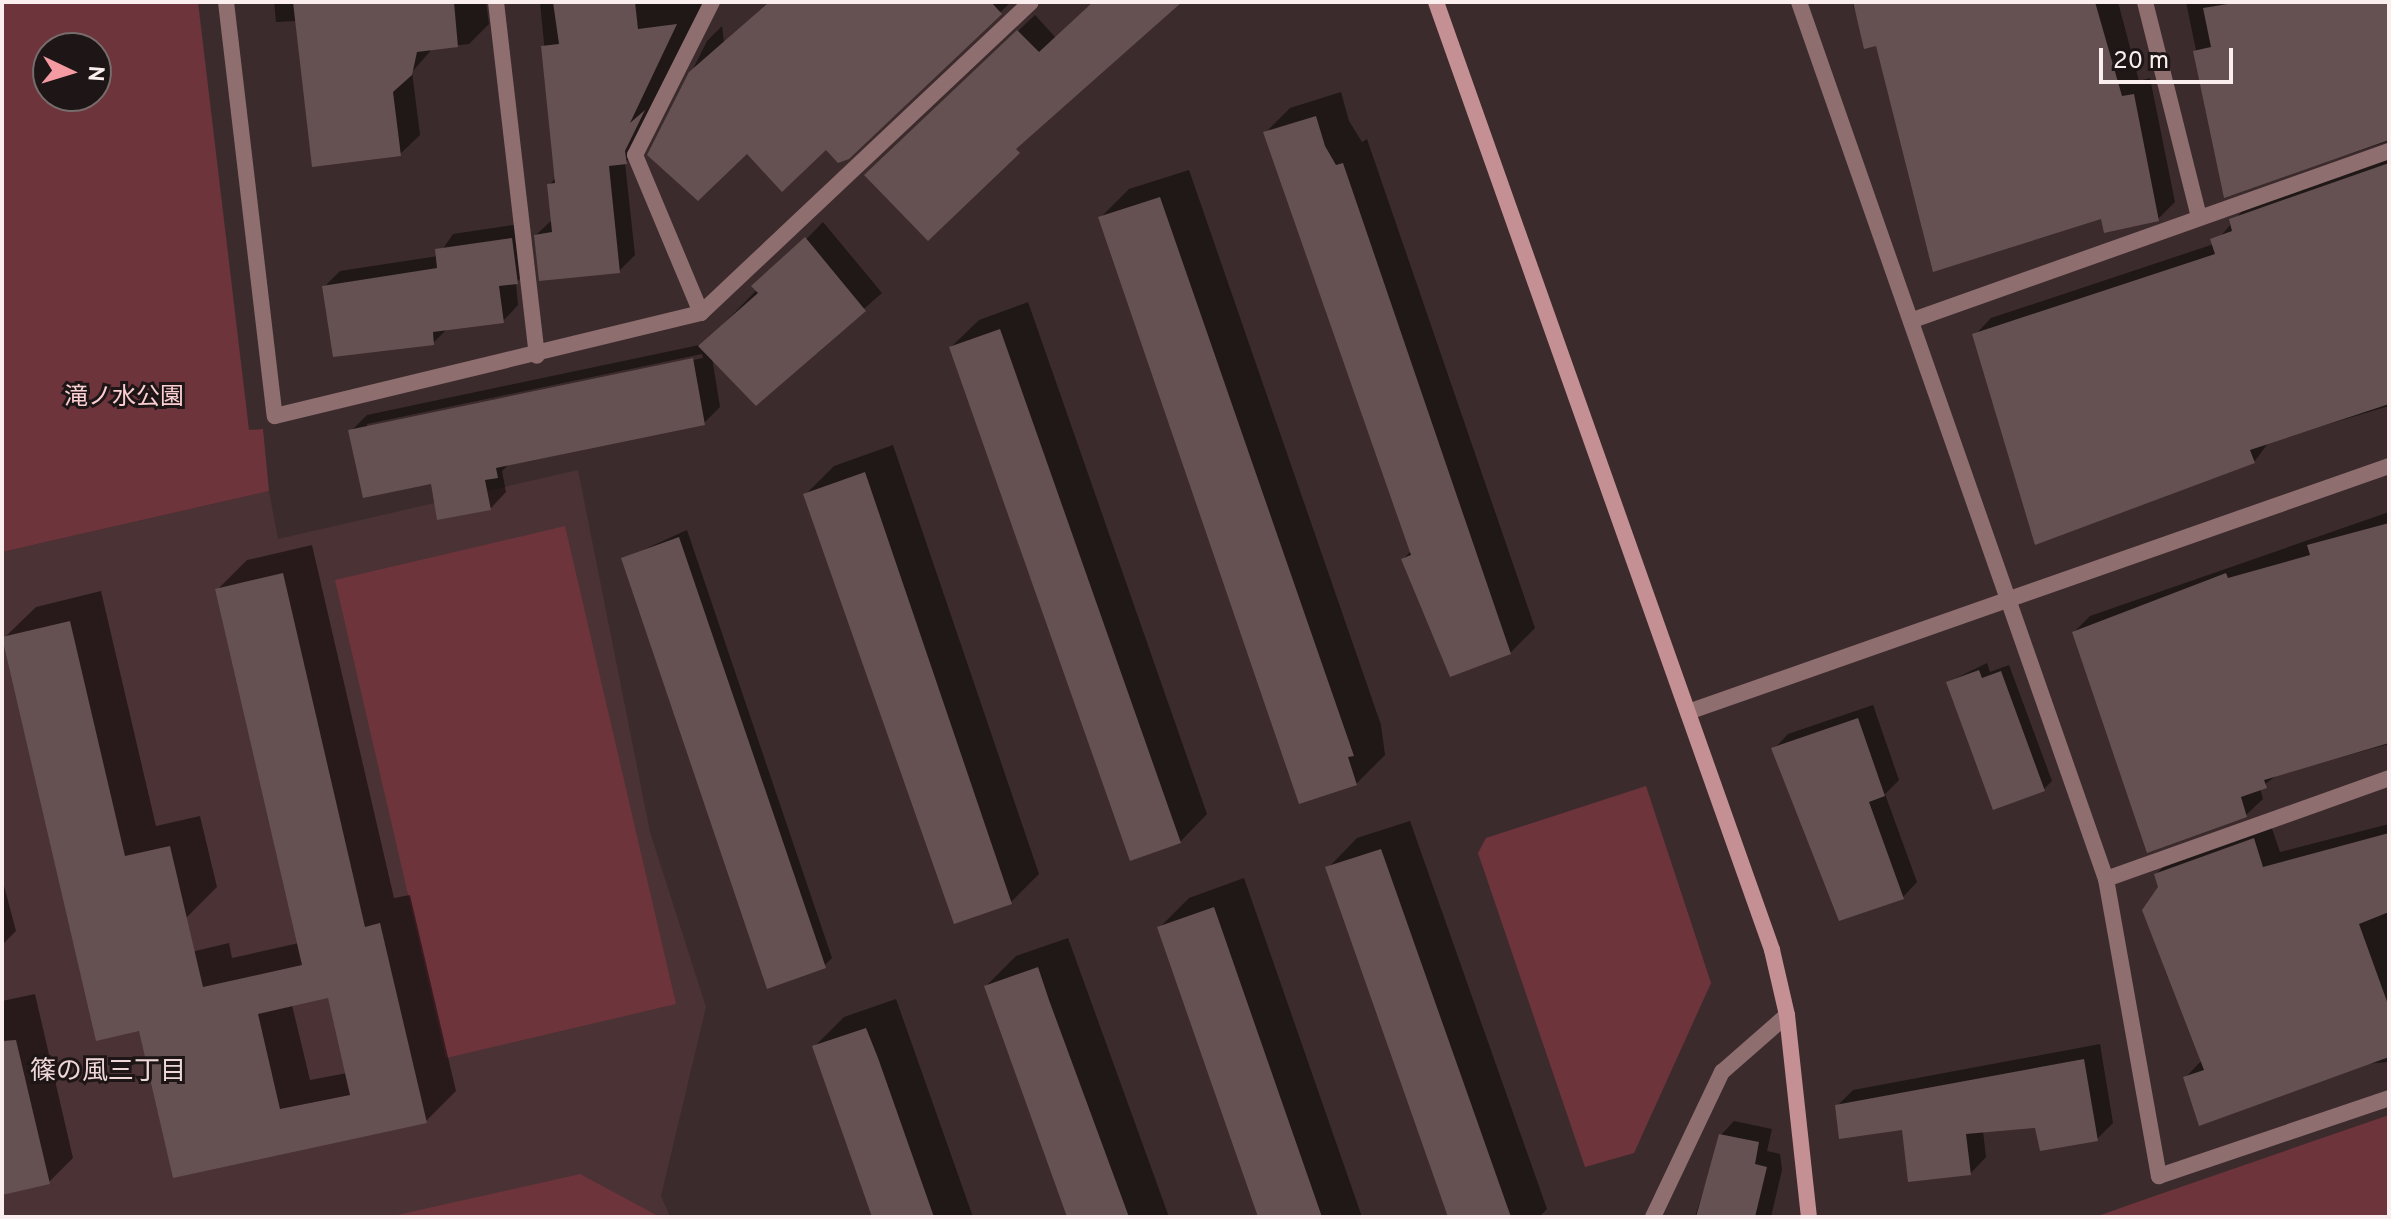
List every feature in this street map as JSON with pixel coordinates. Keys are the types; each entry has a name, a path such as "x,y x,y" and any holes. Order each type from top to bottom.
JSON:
{"street":[{"path":"226,2 275,416 537,356 701,313 1031,2"},
{"path":"496,2 537,356"},
{"path":"701,313 635,155 712,2"},
{"path":"1436,2 1772,950 1787,1015 1809,1217"},
{"path":"1799,2 1913,320 2106,879 2159,1176 2389,1098"},
{"path":"2145,2 2199,217"},
{"path":"1913,320 2389,151"},
{"path":"1688,712 2389,466"},
{"path":"2106,879 2389,778"},
{"path":"1653,1217 1722,1072 1787,1015"}],"shaded area":[{"path":"578,470 650,832 706,1007 661,1196 670,1217 2,1217 2,552 269,491 278,539"}],"green space":[{"name":"滝ノ水公園","path":"2,2 198,2 249,430 263,429 269,491 2,552"},
{"path":"565,526 676,1004 446,1058 335,580"},
{"path":"1646,786 1711,983 1634,1153 1585,1167 1478,853 1486,838"},
{"path":"2389,1115 2389,1217 2095,1217 2146,1199"},
{"path":"580,1174 660,1217 388,1217"}],"building":[{"path":"293,2 454,2 458,47 417,52 412,75 393,92 401,156 312,167"},
{"path":"553,2 635,2 638,29 677,24 630,123 645,110 625,151 627,164 609,166 620,273 539,281 534,235 552,232 547,184 555,183 541,46 559,44"},
{"path":"769,2 991,2 1002,14 849,159 838,163 826,150 782,192 747,154 698,201 647,155 689,72"},
{"path":"1093,2 1182,2 1016,149 1020,153 928,241 864,175 1017,30 1039,52"},
{"path":"1853,2 2095,2 2122,96 2134,94 2159,221 2104,233 2101,219 1933,272 1876,46 1864,49"},
{"path":"2240,2 2389,2 2389,140 2224,198 2193,51 2211,47 2203,8"},
{"path":"1316,116 1325,146 1336,165 1343,163 1511,654 1450,677 1401,559 1411,555 1263,132"},
{"path":"2389,163 2389,404 2250,450 2255,463 2035,545 1972,334 2215,254 2210,239 2232,231 2229,219"},
{"path":"1160,197 1354,756 1348,757 1357,785 1299,804 1098,217"},
{"path":"805,237 866,311 756,406 698,346 758,293 751,286"},
{"path":"512,238 518,284 499,286 504,323 433,332 434,345 333,357 322,286 437,268 435,249"},
{"path":"1000,329 1181,843 1130,861 949,347"},
{"path":"693,358 705,425 496,468 498,478 485,480 491,510 437,520 431,484 363,498 348,430"},
{"path":"865,472 1012,904 954,924 803,494"},
{"path":"2389,523 2389,743 2264,780 2267,788 2241,797 2247,817 2147,853 2072,632 2226,573 2228,578 2310,555 2307,545"},
{"path":"679,537 826,968 767,989 621,558"},
{"path":"283,573 365,927 380,923 427,1123 173,1178 139,1031 96,1041 2,637 70,621 125,856 170,846 203,987 302,965 215,589","holes":["328,998 350,1095 280,1109 258,1014"]},
{"path":"1979,670 1982,678 2001,671 2045,791 1993,810 1946,682"},
{"path":"1858,718 1885,796 1869,802 1904,899 1839,921 1771,748"},
{"path":"2389,833 2389,912 2359,924 2389,1007 2389,1057 2199,1126 2183,1077 2204,1070 2142,910 2158,887 2154,874 2254,838 2263,867"},
{"path":"1381,849 1511,1217 1448,1217 1325,867"},
{"path":"1214,907 1322,1217 1258,1217 1157,927"},
{"path":"1038,967 1129,1217 1067,1217 984,986"},
{"path":"866,1028 934,1217 872,1217 812,1046"},
{"path":"16,1040 50,1184 2,1195 2,1041"},
{"path":"2084,1059 2098,1141 2040,1151 2035,1128 1966,1134 1971,1175 1908,1182 1902,1130 1839,1139 1835,1105"},
{"path":"1719,1134 1759,1142 1755,1164 1767,1167 1755,1217 1696,1217"}],"district":[{"name":"篠の風三丁目","path":"108,1073"}]}
